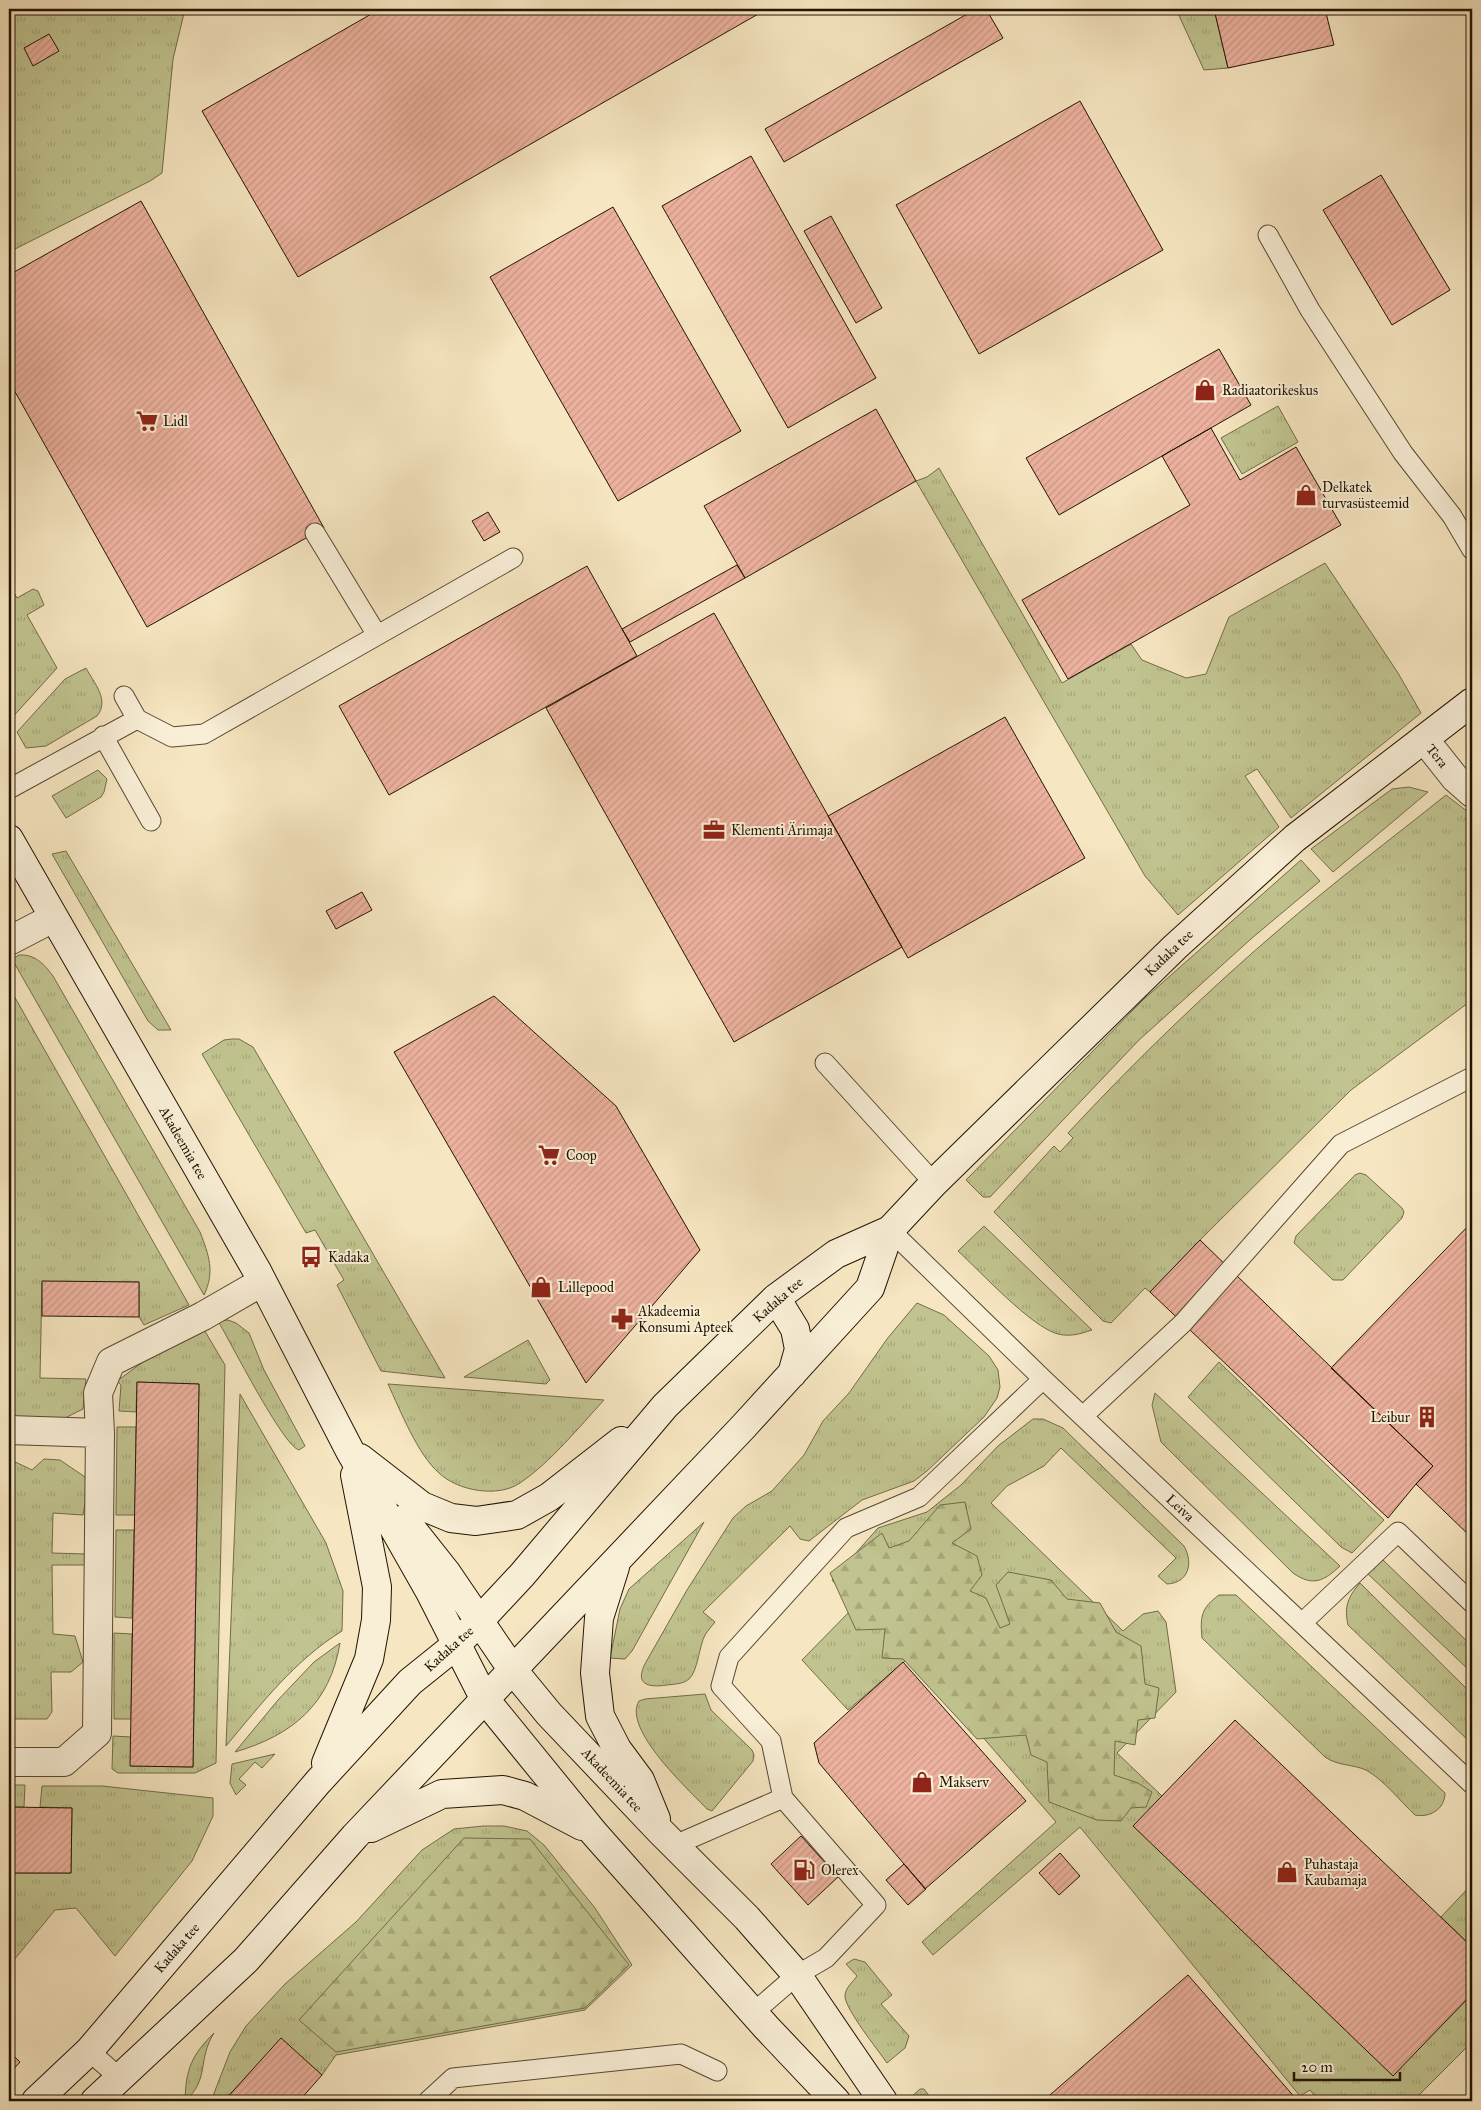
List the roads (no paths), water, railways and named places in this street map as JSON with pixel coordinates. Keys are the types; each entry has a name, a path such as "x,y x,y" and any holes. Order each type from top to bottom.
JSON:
{"main road":[{"name":"Kadaka tee","path":"36,2101 89,2050 318,1782 410,1682 456,1645 522,1576 665,1406 776,1298 836,1254 890,1230 934,1183 1175,947 1295,838 1472,702"},
{"name":"Tera","path":"1424,739 1455,778 1472,793"},
{"name":"Akadeemia tee","path":"9,839 262,1282 350,1451 429,1590 484,1698 594,1833 753,2013 836,2101"},
{"path":"9,941 53,918"},
{"name":"Kadaka tee","path":"96,2101 246,1960 355,1836 448,1739 484,1698 616,1563 792,1374 870,1288 890,1230"},
{"path":"9,1762 64,1762 97,1733 100,1433 98,1393 111,1362 203,1316 262,1282"},
{"path":"776,1298 795,1330 799,1349 792,1374"},
{"path":"350,1451 422,1506 451,1518 476,1521 517,1515 549,1497 665,1406"},
{"path":"9,1430 100,1433"},
{"name":"Akadeemia tee","path":"350,1451 446,1572 512,1669 549,1714 668,1839 747,1918 797,1975 884,2101"},
{"path":"318,1782 356,1696 369,1659 376,1620 377,1586 350,1451"},
{"path":"616,1563 599,1618 595,1673 600,1716 617,1749 640,1780 668,1839"},
{"path":"355,1836 442,1794 503,1790 525,1796 594,1833"}],"lane":[{"path":"1268,235 1326,334 1403,454 1452,516 1472,550"},
{"path":"315,533 377,636"},
{"path":"124,696 137,719 172,737 204,734 514,558"},
{"path":"9,789 137,719"},
{"path":"103,736 151,821"},
{"path":"825,1063 934,1183"},
{"path":"1083,1416 1182,1323 1341,1144 1472,1076"},
{"name":"Leiva","path":"890,1230 1043,1379 1472,1784"},
{"path":"753,2013 797,1975 826,1958 876,1905 783,1798 770,1741 720,1686 729,1657 846,1528 919,1497 1043,1379"},
{"path":"1302,1623 1398,1532 1472,1603"},
{"path":"668,1839 783,1798"},
{"path":"89,2050 121,2079"},
{"path":"428,2101 453,2078 631,2059 681,2054 718,2071"}],"place":[{"name":"Radiaatorikeskus","path":"1205,390"},
{"name":"Lidl","path":"147,421"},
{"name":"Delkatek turvasüsteemid","path":"1306,495"},
{"name":"Klementi Ärimaja","path":"714,830"},
{"name":"Coop","path":"549,1155"},
{"name":"Kadaka","path":"311,1257"},
{"name":"Lillepood","path":"541,1287"},
{"name":"Akadeemia Konsumi Apteek","path":"622,1319"},
{"name":"Leibur","path":"1427,1417"},
{"name":"Makserv","path":"922,1782"},
{"name":"Olerex","path":"804,1870"},
{"name":"Puhastaja Kaubamaja","path":"1287,1872"}]}
